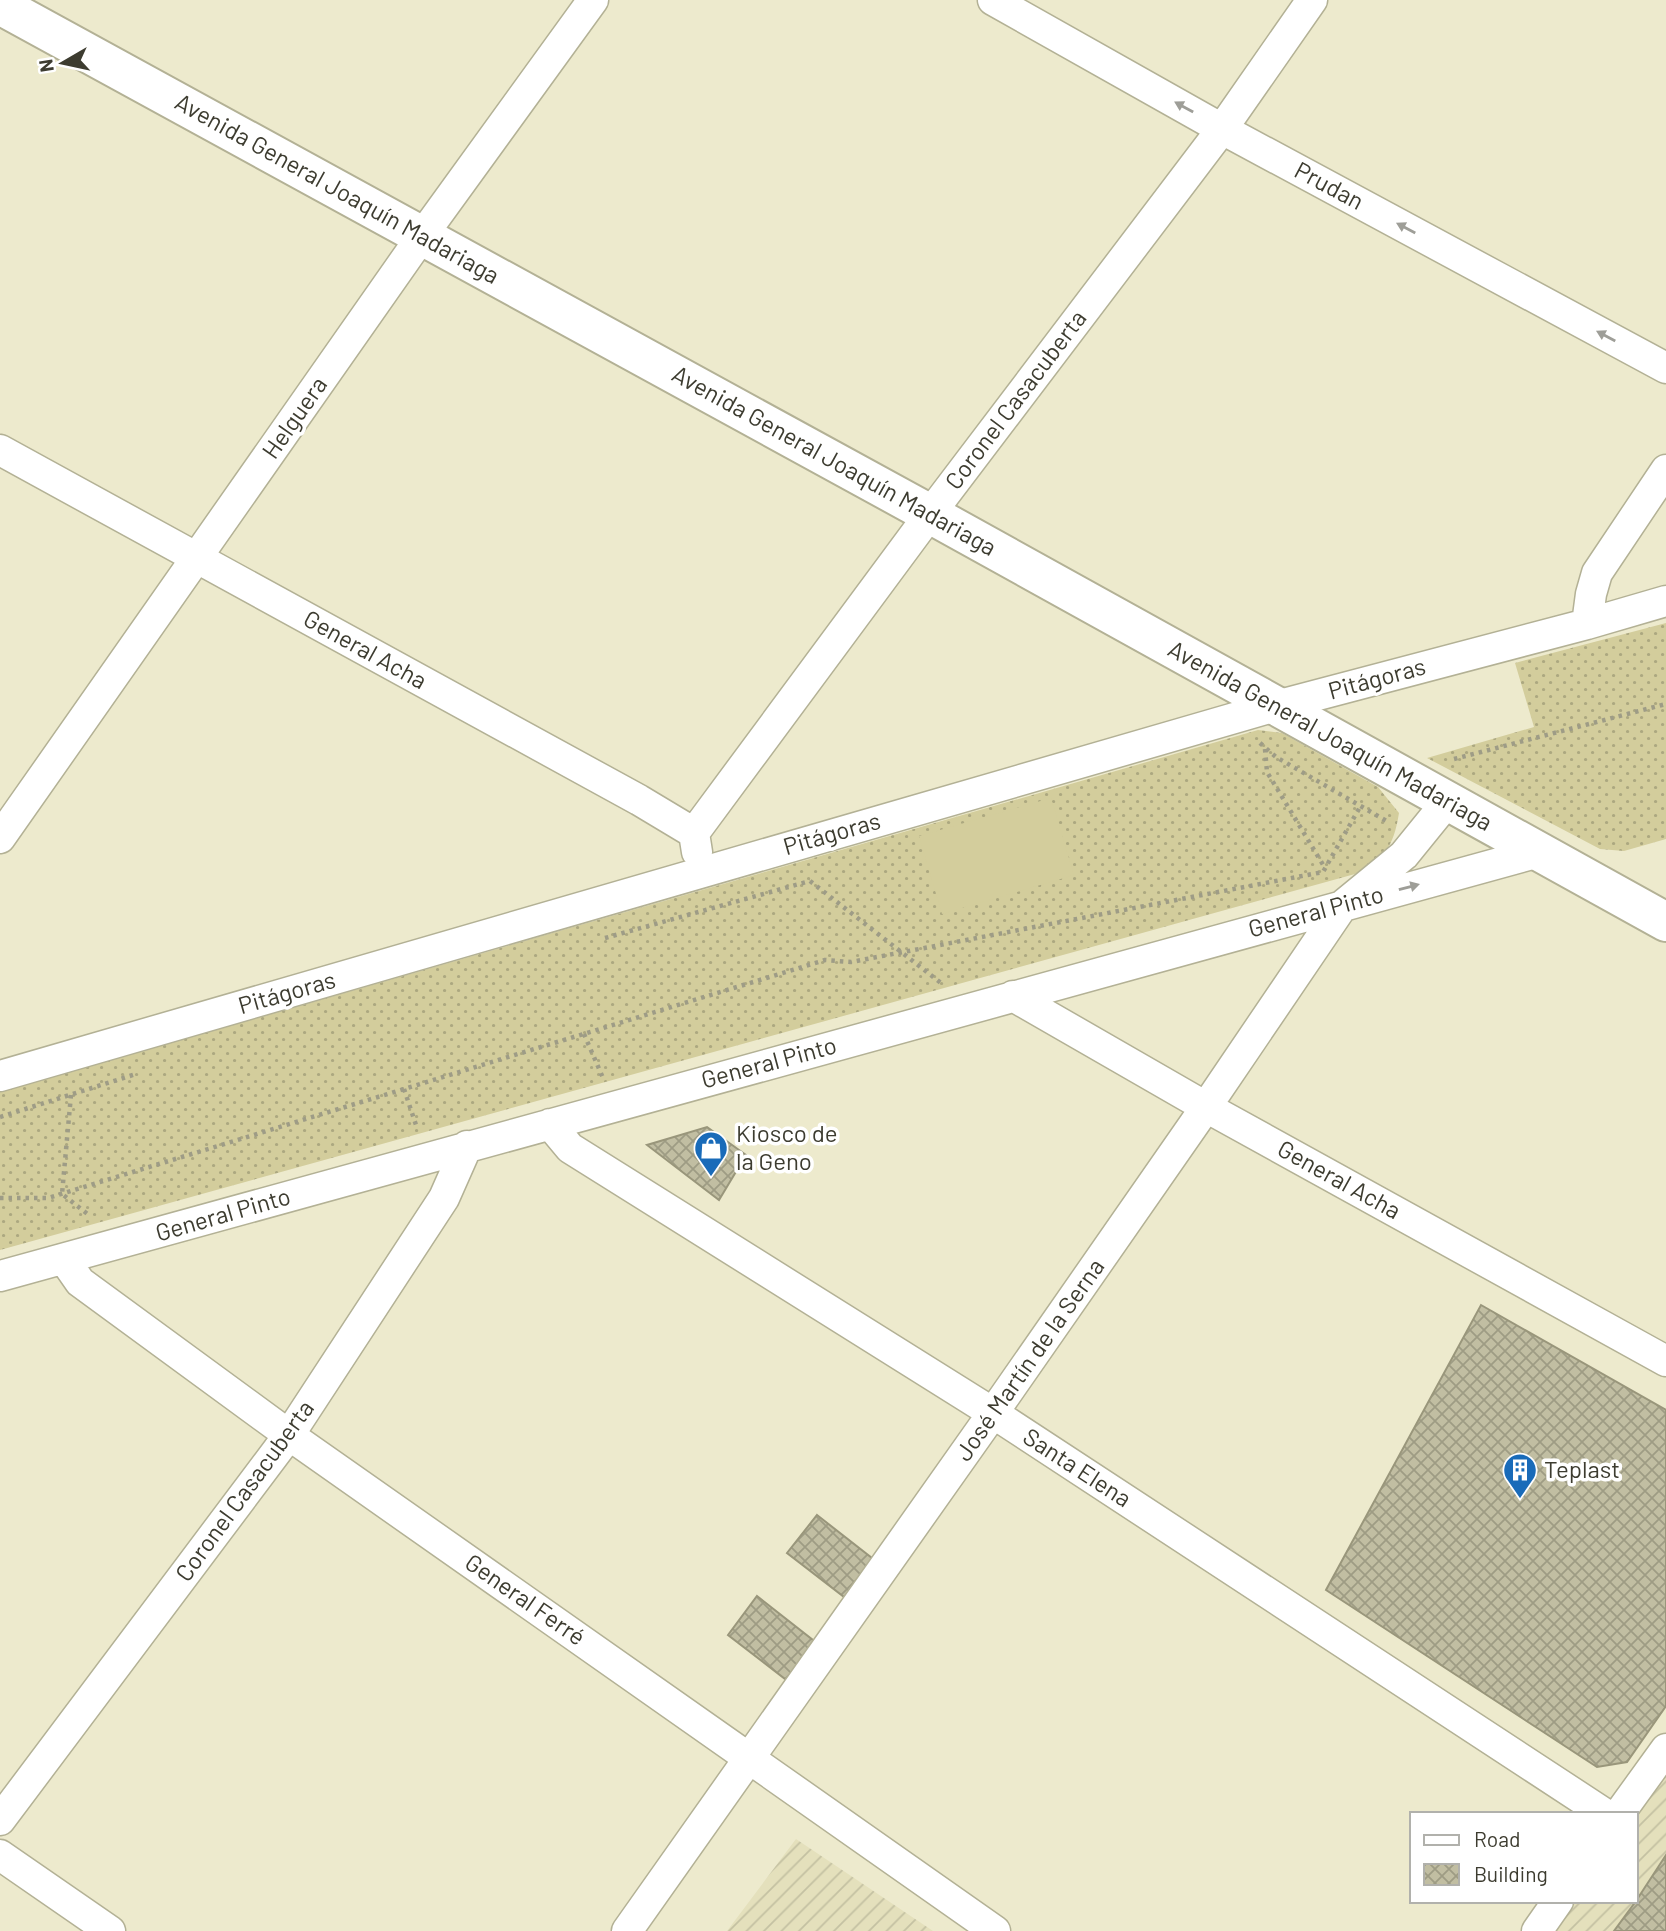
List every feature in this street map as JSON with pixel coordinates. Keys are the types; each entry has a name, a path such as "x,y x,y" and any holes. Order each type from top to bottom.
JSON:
{"main road":[{"name":"Avenida General Joaquín Madariaga","path":"0,5 930,514 1666,922"}],"street":[{"name":"Helguera","path":"0,838 422,236 593,0"},
{"name":"Prudan","path":"993,0 1222,129 1666,368"},
{"name":"Coronel Casacuberta","path":"694,833 930,514 1222,129 1312,0"},
{"name":"General Acha","path":"0,450 639,800 694,833"},
{"path":"1587,624 1597,573 1666,470"},
{"name":"Pitágoras","path":"0,1076 1276,706 1666,601"},
{"name":"José Martín de la Serna","path":"627,1931 993,1413 1343,905 1387,870 1447,802"},
{"path":"694,833 700,872"},
{"name":"General Pinto","path":"0,1276 1539,852"},
{"name":"General Acha","path":"1013,996 1206,1107 1666,1361"},
{"name":"Santa Elena","path":"550,1124 569,1148 993,1413 1602,1812"},
{"name":"Coronel Casacuberta","path":"0,1821 289,1436 444,1198 467,1146"},
{"name":"General Ferré","path":"64,1259 80,1282 289,1436 995,1931"},
{"path":"1620,1812 1666,1749"},
{"path":"0,1855 110,1931"},
{"path":"1537,1931 1557,1903"}],"path":[{"path":"1445,755 1456,760 1666,704"},
{"path":"1237,718 1265,748 1360,807 1418,838"},
{"path":"1265,748 1268,772 1326,868"},
{"path":"0,1198 48,1198 62,1194 825,960 851,962 1323,872 1360,807"},
{"path":"773,851 972,1007"},
{"path":"584,1034 615,1106"},
{"path":"404,1089 427,1157"},
{"path":"62,1194 71,1095"},
{"path":"62,1194 124,1242"}],"shaded area":[{"path":"1666,623 1666,839 1624,851 1600,849 1427,758 1534,727 1515,663"},
{"path":"1258,730 1282,733 1378,787 1399,813 1394,835 1381,856 1355,874 0,1250 0,1092"},
{"path":"1051,798 1074,875 942,914 919,836"},
{"path":"1666,1738 1666,1931 1539,1931 1558,1903 1638,1903 1637,1812"},
{"path":"796,1839 933,1931 727,1931"}],"building":[{"name":"Kiosco de la Geno","path":"707,1127 746,1155 719,1200 647,1145"},
{"name":"Teplast","path":"1481,1305 1666,1410 1666,1706 1627,1762 1597,1767 1326,1590"},
{"path":"817,1515 877,1562 848,1600 787,1553"},
{"path":"757,1596 818,1644 789,1682 728,1635"},
{"path":"1666,1855 1666,1931 1614,1931 1635,1903 1638,1903 1638,1898"}],"place":[{"name":"Kiosco de la Geno","path":"711,1178"},
{"name":"Teplast","path":"1520,1500"}]}
